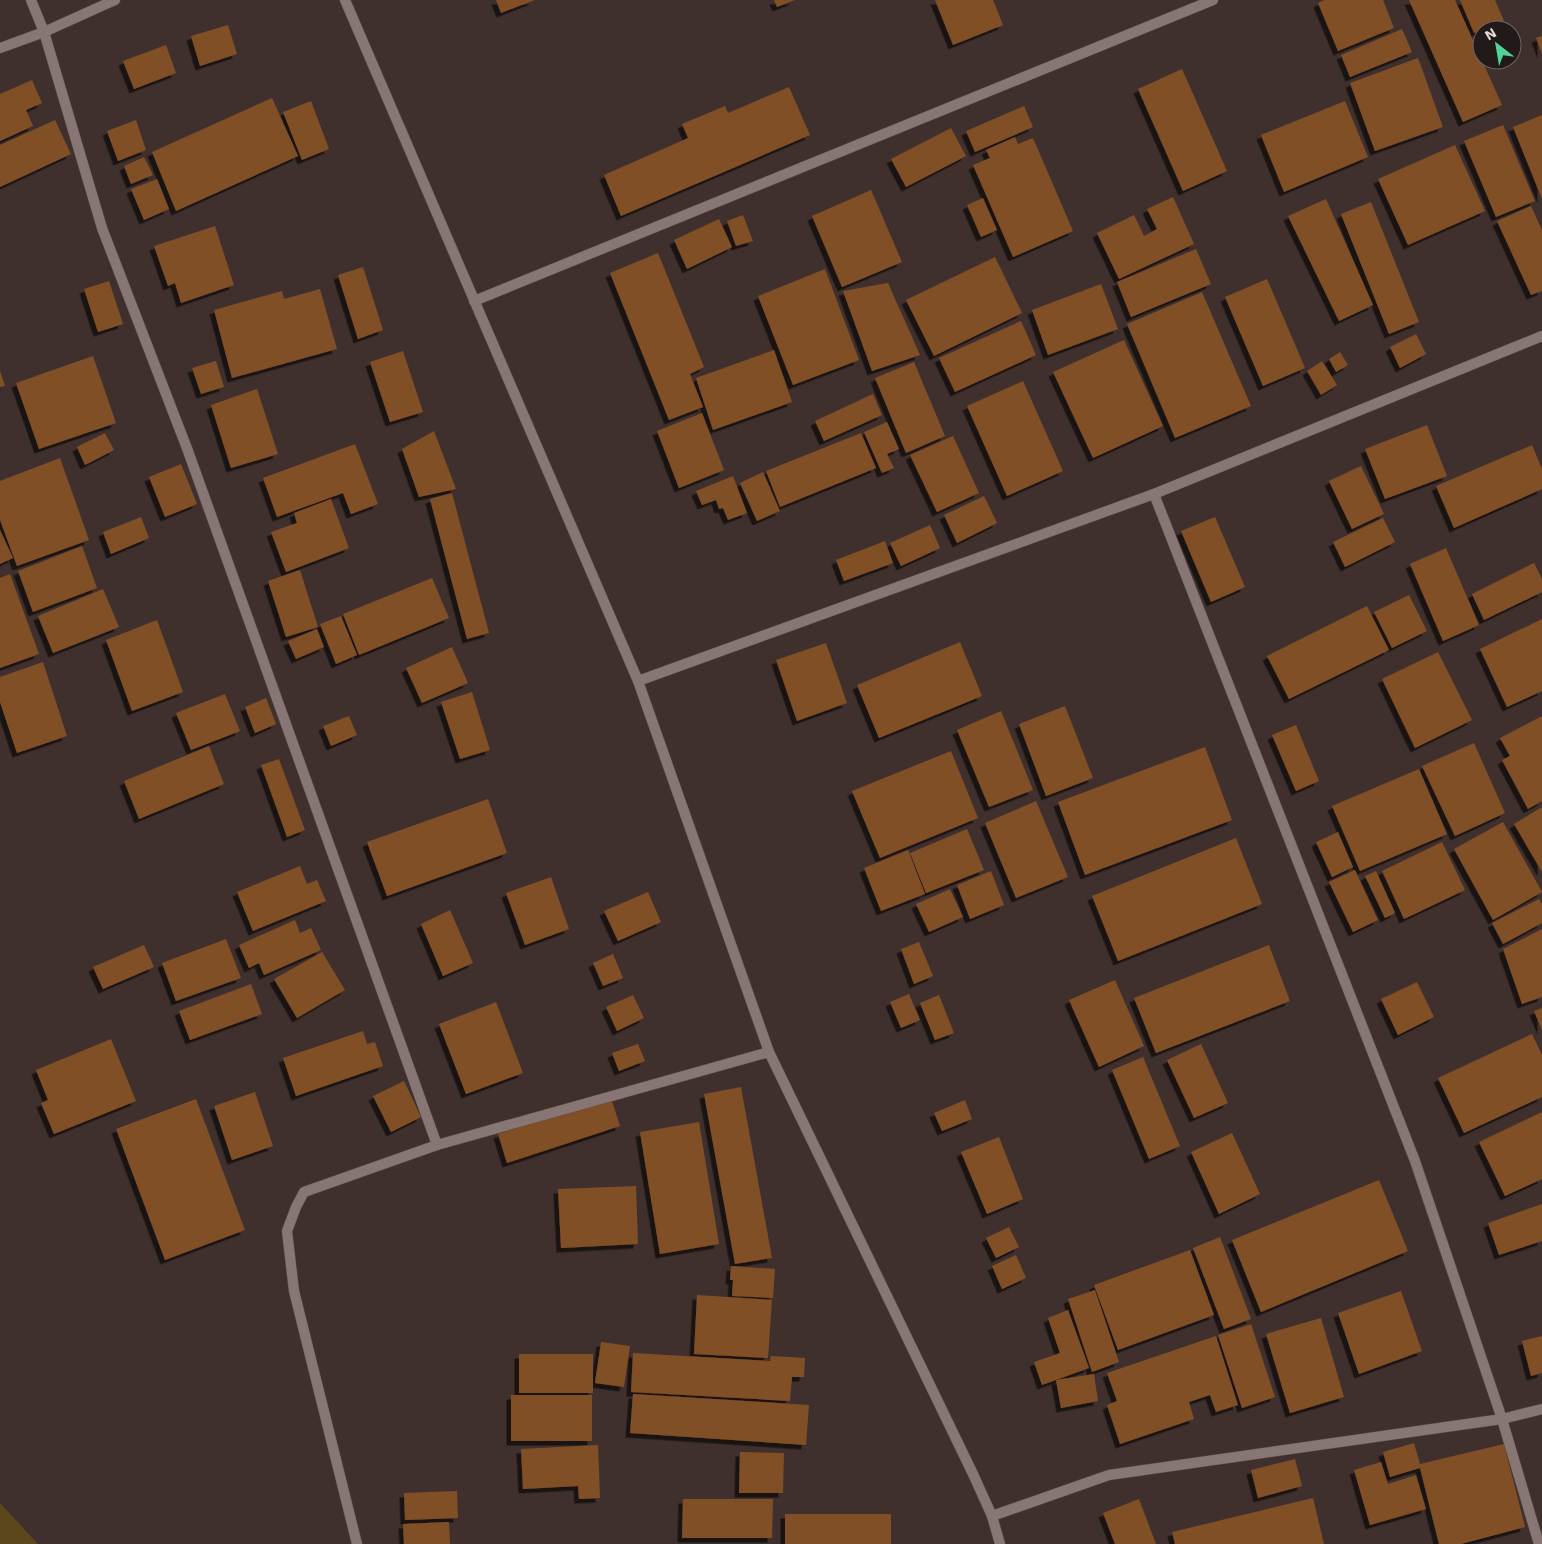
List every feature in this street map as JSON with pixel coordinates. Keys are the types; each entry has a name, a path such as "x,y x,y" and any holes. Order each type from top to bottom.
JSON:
{"street":[{"path":"32,0 44,32 102,228 188,451 437,1145"},
{"path":"0,48 44,32 115,0"},
{"path":"344,0 638,681 769,1052 973,1474 992,1516 1000,1544"},
{"path":"474,301 1213,0"},
{"path":"638,681 1154,494 1541,338"},
{"path":"1154,494 1415,1161 1502,1419 1539,1544"},
{"path":"358,1544 294,1291 287,1231 304,1192 437,1145 769,1052"},
{"path":"992,1516 1109,1475 1502,1419 1542,1409"}],"shaded area":[{"path":"0,1503 38,1544 0,1544"}],"building":[{"path":"496,0 535,0 501,13"},
{"path":"774,0 795,0 777,7"},
{"path":"935,0 993,0 1003,25 953,45"},
{"path":"1324,0 1383,0 1394,28 1338,51 1318,3"},
{"path":"1409,0 1455,0 1472,38 1472,70 1486,70 1502,105 1463,122"},
{"path":"1460,0 1495,0 1504,20 1472,20 1472,28"},
{"path":"228,25 237,54 200,66 191,36"},
{"path":"1402,29 1412,52 1350,77 1341,55"},
{"path":"1542,36 1542,54 1536,38"},
{"path":"166,45 176,73 134,89 123,61"},
{"path":"1418,58 1443,127 1375,151 1350,83"},
{"path":"1182,69 1227,171 1183,191 1138,89"},
{"path":"32,80 42,103 26,110 33,126 0,141 0,94"},
{"path":"789,87 810,135 621,216 604,175 688,138 682,124 725,106 728,113"},
{"path":"272,98 298,156 176,211 152,152"},
{"path":"311,101 329,149 302,160 283,112"},
{"path":"1345,101 1368,157 1284,192 1261,135"},
{"path":"1024,106 1033,127 975,152 966,131"},
{"path":"1542,115 1542,199 1513,127"},
{"path":"55,120 71,154 0,187 0,145"},
{"path":"136,120 146,150 118,161 107,131"},
{"path":"1503,125 1535,201 1496,217 1464,141"},
{"path":"951,128 966,156 906,187 891,159"},
{"path":"1015,137 1018,144 1033,138 1073,231 1013,257 973,165 990,158 986,150"},
{"path":"1455,145 1485,211 1408,245 1378,179"},
{"path":"144,157 153,175 131,184 124,166"},
{"path":"157,179 169,209 144,220 131,189"},
{"path":"871,190 902,262 842,287 812,216"},
{"path":"1173,197 1194,244 1119,279 1097,233 1134,215 1144,236 1157,229 1147,209"},
{"path":"983,198 997,230 981,237 967,205"},
{"path":"1326,199 1373,305 1339,321 1288,216"},
{"path":"1371,202 1419,322 1389,334 1341,214"},
{"path":"1531,206 1542,230 1542,291 1531,295 1497,221"},
{"path":"743,215 753,241 736,246 727,221"},
{"path":"719,219 732,247 687,269 674,240"},
{"path":"215,226 234,285 181,303 175,283 168,286 154,246"},
{"path":"1196,249 1211,284 1131,317 1117,282"},
{"path":"658,253 704,367 690,374 703,407 669,420 610,273"},
{"path":"995,257 1022,313 934,356 906,300"},
{"path":"363,267 383,330 358,339 338,275"},
{"path":"825,269 859,360 793,385 758,296"},
{"path":"1267,279 1305,368 1263,386 1225,297"},
{"path":"109,281 123,324 98,332 84,289"},
{"path":"888,283 920,355 872,371 843,291"},
{"path":"1101,284 1118,329 1048,355 1032,310"},
{"path":"320,289 337,349 232,378 214,310 282,291 284,299"},
{"path":"1202,292 1251,406 1175,438 1127,324"},
{"path":"1021,321 1036,355 955,392 939,358"},
{"path":"1416,334 1426,354 1400,368 1390,347"},
{"path":"1124,340 1163,426 1093,458 1053,372"},
{"path":"774,350 792,402 713,430 696,378"},
{"path":"403,351 423,412 390,422 370,362"},
{"path":"1340,352 1348,365 1336,372 1329,359"},
{"path":"93,356 116,423 39,449 16,383"},
{"path":"216,361 224,387 201,394 192,368"},
{"path":"1322,361 1337,385 1321,395 1307,371"},
{"path":"914,362 945,436 906,453 875,378"},
{"path":"0,371 5,386 0,387"},
{"path":"1023,381 1063,471 1007,496 967,406"},
{"path":"257,389 278,454 231,468 211,405"},
{"path":"873,394 882,415 824,441 815,421"},
{"path":"702,413 724,470 679,488 657,431"},
{"path":"887,422 899,449 887,454 894,468 882,473 864,432"},
{"path":"1427,425 1447,476 1385,499 1365,449"},
{"path":"434,431 456,489 419,497 402,449"},
{"path":"105,433 114,450 85,465 77,447"},
{"path":"861,433 876,468 780,507 766,471"},
{"path":"953,436 979,493 937,512 910,455"},
{"path":"355,444 378,504 351,514 343,493 277,517 263,478"},
{"path":"1532,445 1542,469 1542,489 1454,528 1436,486"},
{"path":"60,458 89,540 17,566 0,520 0,481"},
{"path":"181,464 197,504 165,517 149,477"},
{"path":"1361,466 1384,514 1352,529 1329,481"},
{"path":"763,472 780,511 757,521 740,483"},
{"path":"733,476 747,513 728,520 723,508 719,509 716,500 702,505 696,491"},
{"path":"452,493 489,633 467,639 430,499"},
{"path":"984,496 997,523 957,543 944,515"},
{"path":"331,499 349,548 286,572 271,532 297,523 294,513"},
{"path":"141,517 149,538 111,554 103,532"},
{"path":"1215,517 1245,587 1211,602 1181,531"},
{"path":"1383,518 1395,542 1345,567 1333,542"},
{"path":"930,525 940,548 901,566 890,543"},
{"path":"0,530 13,558 0,564"},
{"path":"885,541 893,563 844,581 836,560"},
{"path":"82,546 97,588 33,612 18,571"},
{"path":"1446,548 1479,625 1443,641 1410,564"},
{"path":"1534,563 1542,579 1542,592 1484,620 1472,594"},
{"path":"300,570 318,627 286,637 268,581"},
{"path":"10,574 39,654 0,668 0,578"},
{"path":"432,578 449,618 359,655 343,614"},
{"path":"103,589 119,627 53,653 38,616"},
{"path":"1409,595 1427,631 1392,648 1374,612"},
{"path":"1367,606 1389,650 1289,699 1267,656"},
{"path":"341,616 357,655 336,664 320,624"},
{"path":"1542,619 1542,691 1507,707 1480,649"},
{"path":"157,620 183,692 132,711 106,640"},
{"path":"317,629 324,647 296,659 288,641"},
{"path":"960,642 982,696 879,738 857,685"},
{"path":"826,643 847,703 797,721 776,660"},
{"path":"452,647 468,683 422,703 406,668"},
{"path":"1438,652 1472,720 1415,748 1382,679"},
{"path":"43,662 67,736 17,753 0,702 0,677"},
{"path":"472,692 490,750 460,759 441,702"},
{"path":"225,694 240,731 191,750 176,713"},
{"path":"266,698 276,724 255,733 245,707"},
{"path":"1065,706 1093,778 1046,796 1019,724"},
{"path":"1001,711 1033,790 989,807 957,730"},
{"path":"349,716 357,735 331,746 323,726"},
{"path":"1542,716 1542,801 1528,809 1502,760 1510,756 1500,738"},
{"path":"1296,725 1319,781 1296,791 1272,735"},
{"path":"1474,743 1505,813 1455,836 1422,766"},
{"path":"209,746 224,784 139,819 124,781"},
{"path":"1205,747 1232,820 1085,875 1058,802"},
{"path":"951,751 978,818 880,858 852,791"},
{"path":"279,759 305,830 287,837 261,765"},
{"path":"1419,769 1447,834 1360,871 1332,806"},
{"path":"488,799 507,853 387,896 367,842"},
{"path":"1036,801 1068,877 1016,898 985,823"},
{"path":"1542,807 1542,872 1514,824"},
{"path":"1503,822 1542,892 1493,920 1454,849"},
{"path":"967,829 984,870 926,893 910,853"},
{"path":"1338,832 1353,867 1332,877 1316,842"},
{"path":"1236,838 1262,904 1118,961 1092,896"},
{"path":"1442,842 1465,890 1404,919 1382,871"},
{"path":"908,850 925,894 881,911 864,868"},
{"path":"300,866 307,884 317,880 326,901 253,931 237,892"},
{"path":"1355,870 1378,920 1353,932 1329,882"},
{"path":"991,871 1004,905 970,919 957,885"},
{"path":"1376,871 1395,913 1385,918 1365,876"},
{"path":"551,877 569,929 525,945 506,893"},
{"path":"950,889 963,917 929,932 916,904"},
{"path":"648,892 661,922 618,941 604,911"},
{"path":"1539,899 1542,904 1542,923 1503,944 1492,923"},
{"path":"450,910 473,963 443,976 421,924"},
{"path":"295,920 300,933 311,928 321,950 264,975 259,963 249,968 239,945"},
{"path":"1542,929 1542,997 1522,1004 1503,949"},
{"path":"226,939 241,978 176,1001 162,963"},
{"path":"919,942 933,976 914,984 901,949"},
{"path":"144,945 154,967 103,989 93,967"},
{"path":"1269,945 1290,1001 1156,1053 1134,998"},
{"path":"322,952 345,990 297,1018 274,979"},
{"path":"613,954 623,978 603,986 593,963"},
{"path":"1115,980 1144,1046 1099,1067 1069,1000"},
{"path":"1417,982 1434,1017 1398,1035 1381,999"},
{"path":"251,984 262,1014 190,1040 179,1011"},
{"path":"909,994 920,1020 901,1028 890,1002"},
{"path":"633,995 644,1018 617,1031 606,1007"},
{"path":"939,995 954,1033 935,1040 920,1003"},
{"path":"496,1002 523,1073 466,1094 439,1024"},
{"path":"1542,1008 1542,1030 1534,1011"},
{"path":"363,1031 367,1044 375,1042 383,1066 296,1096 283,1058"},
{"path":"1532,1034 1542,1055 1542,1097 1464,1133 1438,1078"},
{"path":"111,1039 136,1101 54,1134 41,1103 48,1100 36,1070"},
{"path":"638,1044 645,1061 619,1071 612,1053"},
{"path":"1201,1044 1228,1103 1194,1118 1167,1060"},
{"path":"1143,1057 1180,1146 1149,1159 1112,1070"},
{"path":"404,1081 421,1117 391,1132 373,1096"},
{"path":"741,1087 772,1258 735,1264 704,1094"},
{"path":"255,1092 273,1146 232,1160 214,1106"},
{"path":"611,1098 620,1126 507,1163 498,1134"},
{"path":"196,1099 245,1230 165,1260 116,1129"},
{"path":"965,1100 972,1119 942,1131 934,1113"},
{"path":"1542,1112 1542,1179 1505,1196 1479,1142"},
{"path":"699,1122 719,1244 660,1254 640,1132"},
{"path":"1232,1133 1260,1194 1219,1214 1191,1152"},
{"path":"999,1137 1023,1199 987,1214 961,1152"},
{"path":"1379,1180 1408,1251 1261,1312 1232,1240"},
{"path":"636,1186 638,1244 561,1248 558,1189"},
{"path":"1542,1204 1542,1241 1499,1255 1488,1223"},
{"path":"1009,1227 1019,1247 996,1258 986,1238"},
{"path":"1220,1237 1251,1319 1224,1329 1193,1248"},
{"path":"1190,1250 1214,1315 1118,1350 1094,1285"},
{"path":"1016,1255 1026,1278 1002,1289 992,1266"},
{"path":"731,1266 775,1269 773,1298 732,1296 733,1280 730,1280"},
{"path":"1095,1290 1119,1362 1092,1372 1068,1299"},
{"path":"1401,1291 1422,1351 1359,1374 1338,1313"},
{"path":"697,1295 772,1300 768,1358 694,1354"},
{"path":"1068,1310 1089,1368 1042,1385 1034,1362 1060,1353 1048,1318"},
{"path":"1321,1318 1344,1397 1290,1413 1266,1334"},
{"path":"1251,1324 1275,1397 1242,1408 1218,1335"},
{"path":"1216,1336 1238,1405 1216,1412 1210,1395 1189,1402 1194,1419 1120,1444 1107,1405 1117,1401 1107,1373"},
{"path":"1542,1336 1542,1373 1531,1376 1522,1341"},
{"path":"601,1342 630,1346 624,1387 595,1383"},
{"path":"633,1353 770,1361 771,1356 805,1358 804,1377 792,1377 790,1401 631,1392"},
{"path":"519,1354 593,1354 593,1393 519,1393"},
{"path":"1094,1374 1098,1401 1061,1408 1056,1380"},
{"path":"633,1394 809,1405 806,1445 630,1433"},
{"path":"511,1395 592,1395 592,1441 511,1441"},
{"path":"1414,1443 1420,1464 1504,1444 1525,1527 1461,1544 1439,1544 1420,1468 1390,1477 1383,1452"},
{"path":"598,1445 600,1498 579,1499 578,1486 523,1489 521,1449"},
{"path":"740,1452 784,1453 783,1493 739,1493"},
{"path":"1295,1459 1302,1486 1258,1498 1251,1470"},
{"path":"1381,1462 1388,1484 1416,1475 1426,1509 1370,1525 1354,1470"},
{"path":"457,1491 458,1518 405,1520 404,1493"},
{"path":"1313,1498 1324,1544 1175,1544 1172,1532"},
{"path":"683,1499 773,1499 772,1538 682,1538"},
{"path":"1139,1499 1156,1544 1115,1544 1103,1513"},
{"path":"785,1514 891,1514 891,1544 785,1544"},
{"path":"449,1522 450,1544 404,1544 403,1524"}]}
